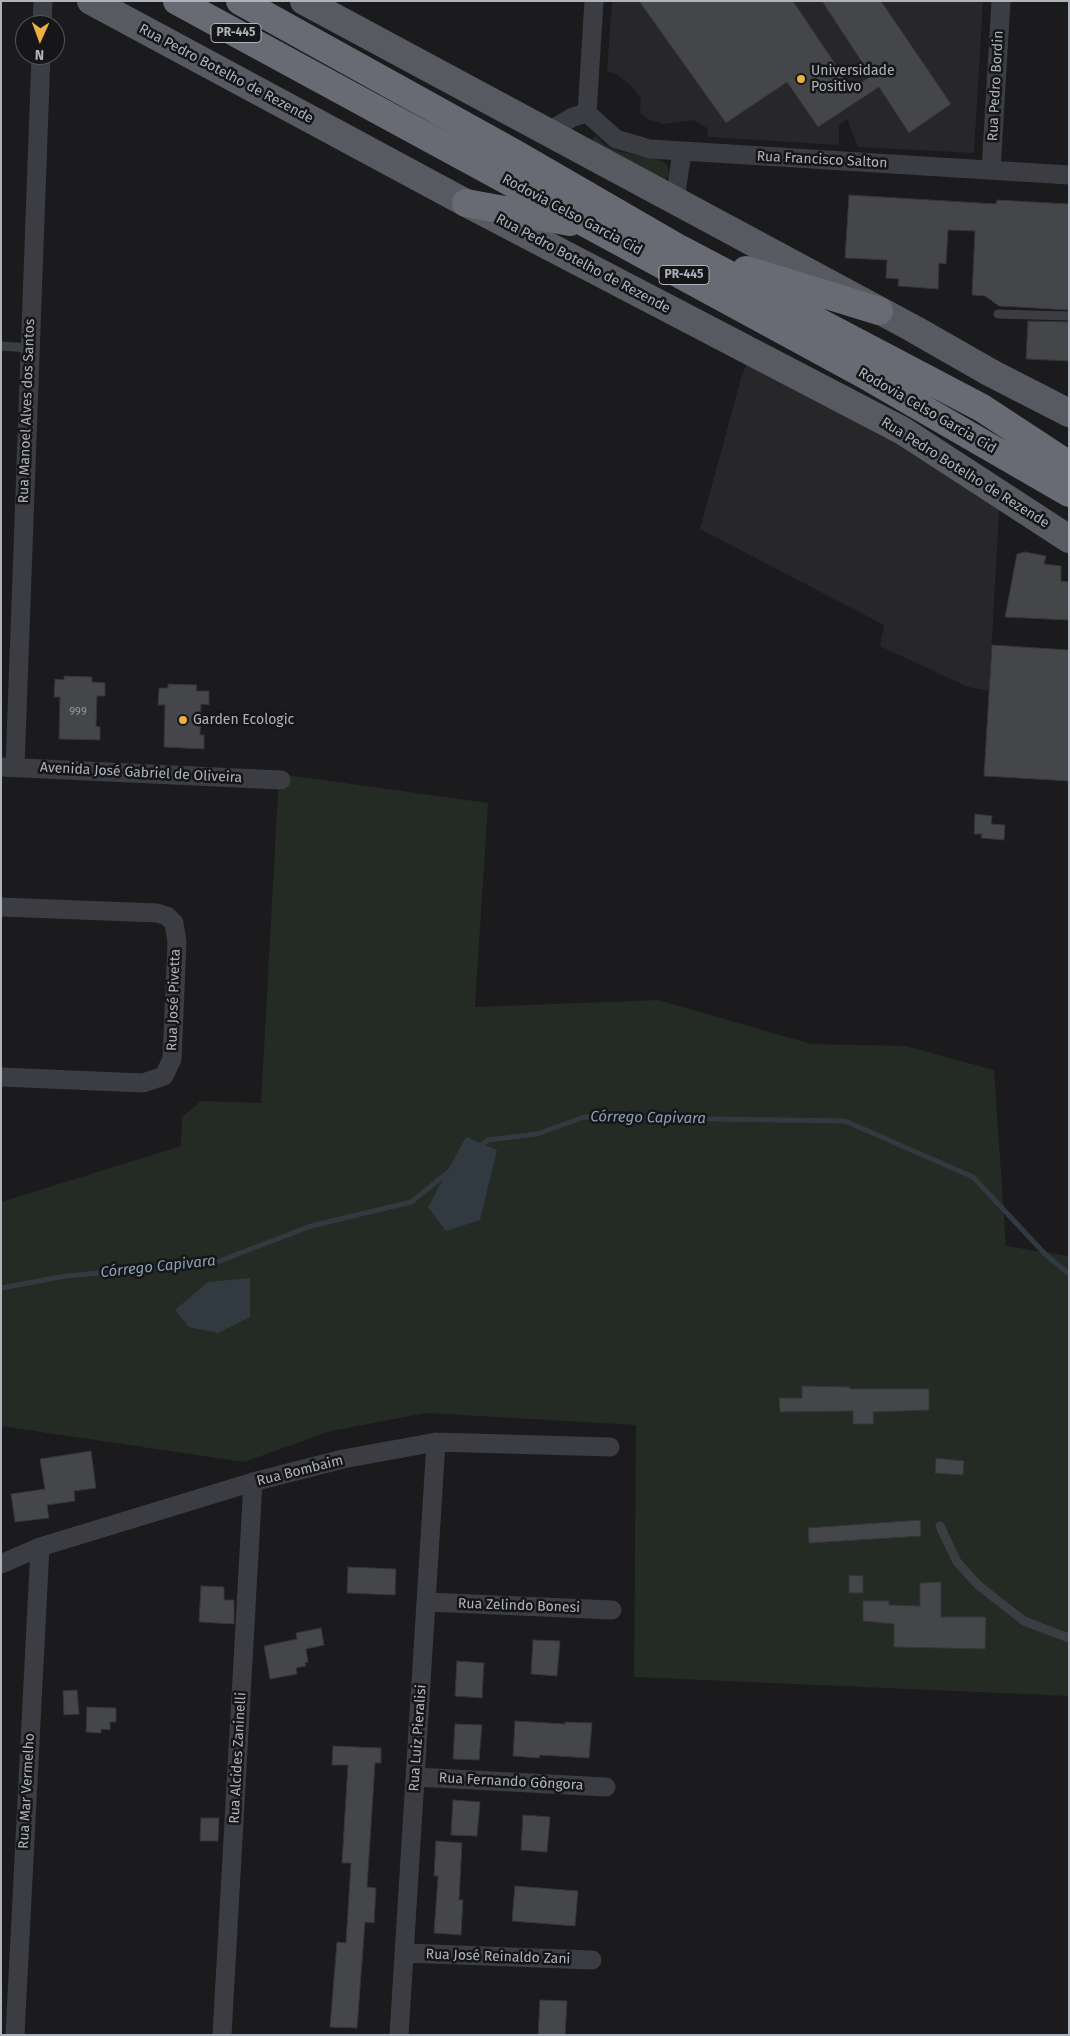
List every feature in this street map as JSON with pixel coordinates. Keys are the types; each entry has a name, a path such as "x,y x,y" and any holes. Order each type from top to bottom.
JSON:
{"highway":[{"name":"Rodovia Celso Garcia Cid","path":"177,1 596,227 863,374 1069,493"},
{"name":"Rodovia Celso Garcia Cid","path":"240,1 514,153 680,249 982,408 1069,465"},
{"path":"466,203 596,227"},
{"path":"680,249 879,311"}],"main road":[{"name":"Rua Pedro Botelho de Rezende","path":"91,1 466,203 903,432 1069,539"},
{"path":"304,1 549,131 991,373 1069,412"}],"street":[{"path":"42,15 43,1"},
{"path":"549,131 573,117 587,113 594,1"},
{"name":"Rua Pedro Bordin","path":"991,170 1001,1"},
{"name":"Rua Manoel Alves dos Santos","path":"8,767 29,348 41,65"},
{"name":"Rua Francisco Salton","path":"587,113 609,134 630,145 682,152 1069,175"},
{"path":"675,200 682,152"},
{"name":"Avenida José Gabriel de Oliveira","path":"8,767 281,780"},
{"name":"Rua José Pivetta","path":"1,906 157,913 167,916 174,922 176,942 172,1059 164,1076 142,1083 1,1078"},
{"name":"Rua Bombaim","path":"1,1564 40,1547 254,1482 343,1459 436,1442 610,1447"},
{"name":"Rua Luiz Pieralisi","path":"399,2035 436,1442"},
{"name":"Rua Alcides Zaninelli","path":"222,2035 254,1482"},
{"name":"Rua Mar Vermelho","path":"14,2035 40,1547"},
{"name":"Rua Zelindo Bonesi","path":"426,1602 612,1610"},
{"name":"Rua Fernando Gôngora","path":"416,1777 606,1787"},
{"name":"Rua José Reinaldo Zani","path":"404,1953 592,1960"}],"lane":[{"path":"998,314 1069,316"},
{"path":"1,346 29,348"},
{"path":"940,1526 957,1562 978,1584 1024,1621 1069,1638"}],"shaded area":[{"name":"Universidade Positivo","path":"612,1 983,1 974,153 858,147 847,119 839,125 839,145 708,137 707,128 694,120 664,124 650,120 640,113 641,99 633,87 616,74 607,71"},
{"path":"595,136 605,145 620,152 663,161 668,166 669,174 667,178 664,180 592,143"},
{"path":"750,357 1000,495 989,691 968,687 880,646 884,625 700,529 742,375"},
{"path":"279,774 488,803 475,1007 658,1000 811,1044 906,1046 994,1070 1006,1246 1069,1256 1069,1696 634,1677 636,1425 426,1413 331,1431 244,1462 1,1426 1,1202 181,1146 182,1117 201,1101 261,1103"},
{"path":"466,1137 497,1150 480,1220 446,1231 428,1207"},
{"path":"250,1278 250,1317 218,1333 189,1327 175,1310 208,1282"}],"building":[{"path":"639,1 793,1 852,89 871,76 822,1 881,1 951,104 909,133 879,87 818,127 787,82 726,123"},
{"path":"849,195 996,204 997,200 1069,204 1069,310 999,306 985,296 972,295 975,231 948,230 946,264 939,263 938,289 898,286 899,279 886,278 887,260 845,258"},
{"path":"1028,321 1069,322 1069,361 1026,359"},
{"path":"1025,552 1046,556 1044,564 1061,566 1061,581 1069,582 1069,620 1005,617 1017,554"},
{"path":"992,645 1069,650 1069,781 984,776"},
{"path":"64,676 92,677 92,682 105,683 105,696 97,696 96,726 100,727 100,740 59,739 60,697 54,697 55,679 64,680"},
{"name":"Garden Ecologic","path":"168,684 197,685 196,691 209,691 209,705 201,704 200,735 204,735 204,749 164,747 165,705 158,705 159,688 168,688"},
{"path":"975,814 992,816 991,824 1005,825 1004,840 981,838 982,834 974,834"},
{"path":"802,1386 850,1387 850,1389 929,1389 929,1410 873,1412 874,1424 853,1424 853,1411 780,1412 779,1398 802,1398"},
{"path":"91,1451 96,1488 74,1491 75,1501 47,1505 49,1518 15,1522 11,1494 45,1489 40,1459"},
{"path":"936,1458 964,1461 963,1475 935,1473"},
{"path":"920,1520 921,1536 809,1543 808,1528"},
{"path":"348,1567 396,1569 395,1595 347,1593"},
{"path":"849,1575 863,1576 863,1593 849,1593"},
{"path":"941,1582 941,1617 986,1617 985,1649 894,1647 894,1624 863,1621 863,1601 889,1601 889,1605 920,1606 920,1583"},
{"path":"201,1586 224,1587 224,1600 234,1600 234,1624 199,1622"},
{"path":"321,1628 324,1645 306,1649 308,1662 305,1663 306,1666 296,1668 297,1674 270,1679 264,1646 297,1639 296,1633"},
{"path":"533,1640 560,1641 557,1676 531,1674"},
{"path":"457,1661 484,1663 482,1698 455,1696"},
{"path":"77,1690 79,1714 64,1715 63,1691"},
{"path":"87,1707 116,1708 116,1722 110,1722 110,1730 101,1729 101,1733 86,1732"},
{"path":"515,1721 565,1724 565,1722 592,1723 589,1758 540,1755 539,1758 513,1756"},
{"path":"455,1724 482,1725 479,1760 453,1759"},
{"path":"333,1746 381,1748 381,1763 375,1763 367,1887 376,1888 374,1923 365,1922 357,2028 330,2027 337,1942 346,1943 351,1863 342,1863 348,1765 332,1765"},
{"path":"453,1800 480,1802 477,1836 451,1835"},
{"path":"523,1815 550,1817 547,1852 521,1850"},
{"path":"201,1818 219,1818 218,1841 200,1841"},
{"path":"436,1841 462,1843 459,1900 463,1900 461,1935 434,1933 438,1876 434,1876"},
{"path":"515,1886 578,1891 575,1926 512,1921"},
{"path":"540,2000 567,2001 565,2035 538,2035"}],"waterway":[{"name":"Córrego Capivara","path":"478,1148 488,1140 537,1134 584,1117 845,1121 973,1177 1046,1255 1069,1274"},
{"name":"Córrego Capivara","path":"1,1288 66,1276 217,1262 311,1226 411,1202 450,1171"}],"place":[{"name":"Universidade Positivo","path":"801,79"},
{"name":"Garden Ecologic","path":"183,720"}]}
